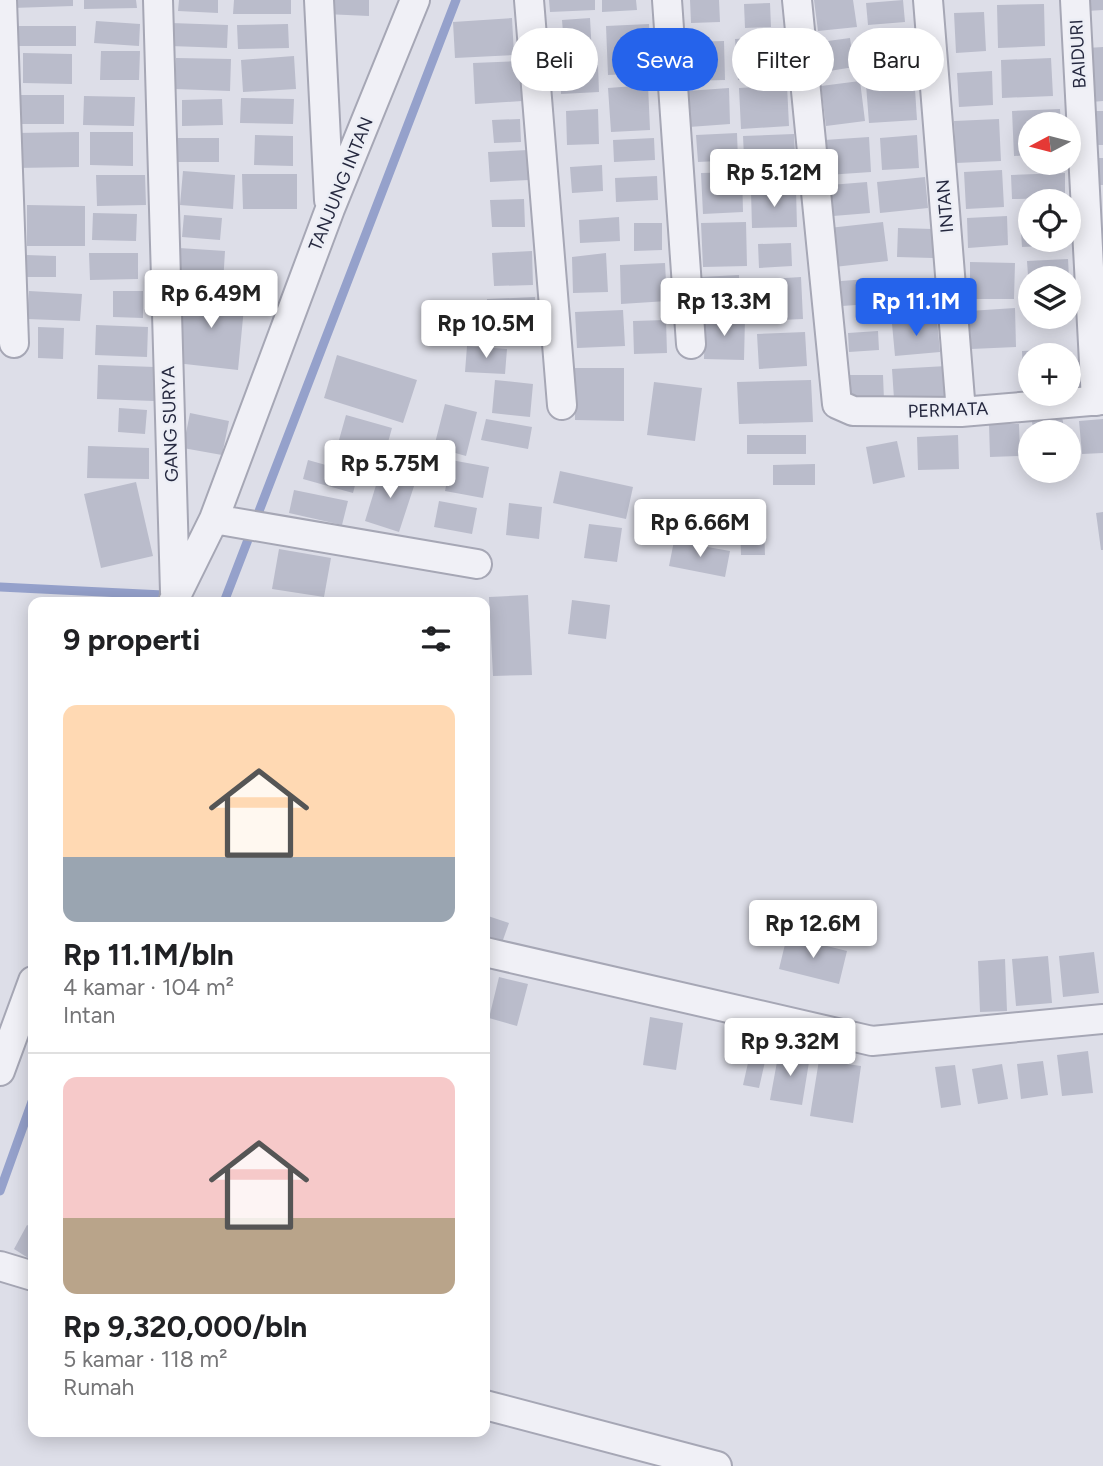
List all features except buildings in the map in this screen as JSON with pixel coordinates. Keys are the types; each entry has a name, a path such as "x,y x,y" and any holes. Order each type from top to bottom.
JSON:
{"street":[{"path":"2,0 14,343"},
{"name":"GANG SURYA","path":"158,0 174,597"},
{"path":"319,0 330,209"},
{"name":"TANJUNG INTAN","path":"175,597 224,521 330,209 415,0"},
{"path":"529,0 562,405"},
{"path":"667,0 691,344"},
{"name":"PERMATA","path":"797,0 836,404 853,411 961,412 1100,400"},
{"name":"INTAN","path":"928,0 961,412"},
{"name":"BAIDURI","path":"1075,0 1100,400"},
{"path":"224,521 477,564"},
{"path":"490,953 872,1041 1103,1019"},
{"path":"0,1071 28,995"},
{"path":"490,1406 717,1466"}],"waterway":[{"path":"226,597 456,0"},
{"path":"0,587 163,595"},
{"path":"0,1191 28,1113"}]}
